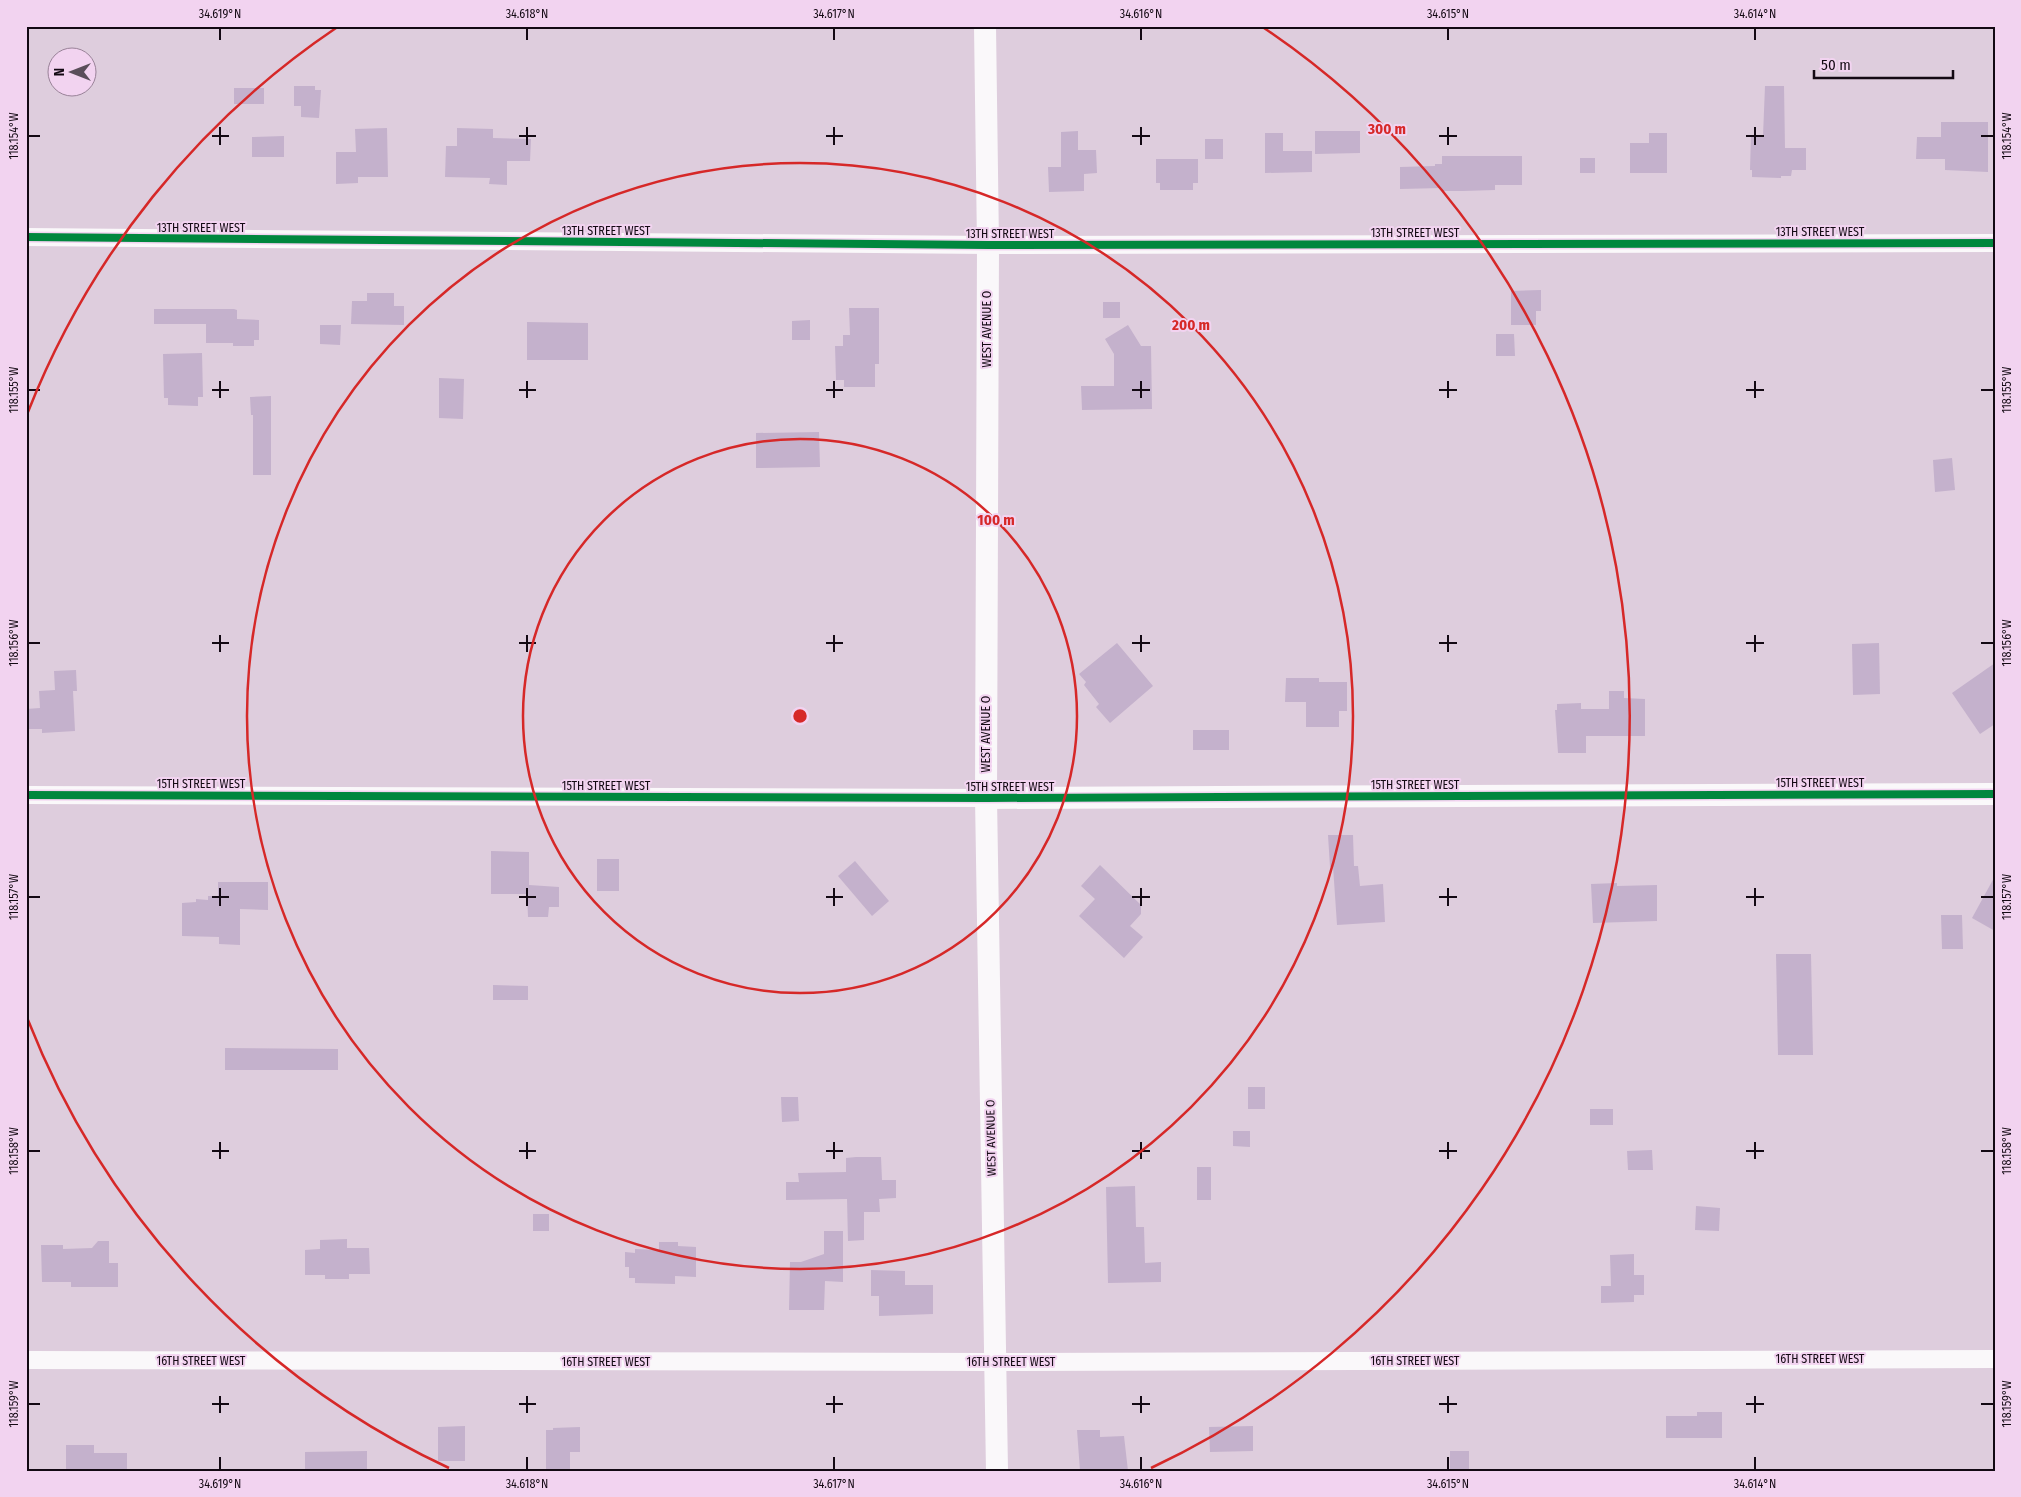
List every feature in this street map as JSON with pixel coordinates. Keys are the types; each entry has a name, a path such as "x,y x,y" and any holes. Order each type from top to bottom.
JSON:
{"street":[{"name":"WEST AVENUE O","path":"985,26 988,245 986,798 997,1471"},
{"name":"13TH STREET WEST","path":"26,237 988,245 1995,243"},
{"name":"15TH STREET WEST","path":"26,795 986,798 1995,794"},
{"name":"16TH STREET WEST","path":"26,1360 994,1362 1995,1359"}],"building":[{"path":"294,86 315,86 315,90 321,90 319,118 301,117 301,106 294,106"},
{"path":"1765,86 1784,86 1785,148 1806,148 1806,170 1792,170 1791,176 1781,176 1781,178 1752,177 1752,170 1750,170 1751,135 1763,136"},
{"path":"234,88 264,88 264,104 234,104"},
{"path":"1941,122 1988,122 1988,172 1945,170 1945,159 1916,159 1917,137 1941,137"},
{"path":"387,128 388,177 358,177 358,183 336,184 336,152 356,152 355,129"},
{"path":"457,128 493,129 493,138 531,139 530,161 507,161 507,185 489,184 490,178 445,177 446,146 457,146"},
{"path":"1078,131 1078,150 1096,150 1097,173 1084,174 1084,191 1049,192 1048,167 1061,167 1061,132"},
{"path":"1315,131 1360,131 1360,153 1315,154"},
{"path":"1265,133 1283,133 1283,151 1312,151 1312,172 1265,173"},
{"path":"1649,133 1667,133 1667,173 1630,173 1630,143 1649,143"},
{"path":"284,136 284,157 252,157 252,137"},
{"path":"1205,139 1223,139 1223,159 1205,159"},
{"path":"1442,156 1522,156 1522,185 1495,185 1495,190 1442,191 1442,188 1400,189 1400,167 1435,166 1435,164 1442,164"},
{"path":"1580,158 1595,158 1595,173 1580,173"},
{"path":"1156,159 1198,159 1198,183 1193,183 1193,190 1160,190 1160,183 1156,183"},
{"path":"1541,290 1541,311 1536,311 1536,325 1511,325 1511,291"},
{"path":"367,293 394,293 394,306 404,306 404,325 351,324 352,301 367,301"},
{"path":"1103,302 1120,302 1120,318 1103,318"},
{"path":"849,308 879,308 879,364 875,364 875,387 844,387 844,380 836,380 835,346 843,346 843,335 850,335"},
{"path":"154,309 234,309 237,310 237,319 259,320 259,340 254,340 254,346 233,346 233,343 206,343 206,324 154,324"},
{"path":"810,320 810,340 792,340 792,321"},
{"path":"527,322 588,323 588,360 527,360"},
{"path":"320,325 341,325 340,345 320,344"},
{"path":"1128,325 1141,346 1151,346 1152,409 1082,410 1081,386 1114,386 1114,354 1105,339"},
{"path":"1496,334 1514,334 1515,356 1496,356"},
{"path":"202,353 203,397 198,397 198,406 168,405 168,398 164,398 163,354"},
{"path":"439,378 464,379 463,419 439,418"},
{"path":"271,396 271,475 253,475 253,415 251,415 250,397"},
{"path":"819,432 820,467 756,468 756,433"},
{"path":"1952,458 1955,490 1935,492 1933,460"},
{"path":"1117,643 1153,686 1110,723 1096,707 1099,704 1084,685 1086,682 1079,674"},
{"path":"1879,643 1880,694 1853,695 1852,644"},
{"path":"1995,663 1995,724 1980,734 1952,693"},
{"path":"76,670 77,691 73,691 75,731 42,733 42,729 26,729 26,709 40,708 39,691 55,690 54,671"},
{"path":"1286,678 1319,678 1319,682 1347,682 1347,711 1339,711 1339,727 1306,727 1306,702 1285,702"},
{"path":"1609,691 1624,691 1624,698 1645,699 1645,736 1586,736 1586,753 1558,753 1555,710 1557,710 1557,704 1581,703 1581,709 1609,709"},
{"path":"1193,730 1229,730 1229,750 1193,750"},
{"path":"1328,835 1353,835 1354,866 1358,866 1360,886 1383,884 1385,922 1337,925 1333,866 1330,867"},
{"path":"491,851 529,852 529,885 559,887 559,907 549,907 548,917 528,917 527,894 491,894"},
{"path":"597,859 619,859 619,891 597,891"},
{"path":"855,861 889,901 872,916 838,876"},
{"path":"1100,865 1141,905 1141,914 1130,926 1143,937 1124,958 1079,916 1095,899 1081,886"},
{"path":"1995,876 1995,931 1972,918"},
{"path":"218,882 268,882 268,910 240,909 240,945 219,944 219,937 182,936 182,903 196,902 196,899 208,900 208,896 218,896"},
{"path":"1617,883 1617,886 1657,885 1657,921 1593,923 1591,884"},
{"path":"1941,915 1962,915 1963,949 1942,949"},
{"path":"1776,954 1811,954 1813,1055 1778,1055"},
{"path":"493,985 528,986 528,1000 493,1000"},
{"path":"225,1048 338,1049 338,1070 225,1070"},
{"path":"1248,1087 1265,1087 1265,1109 1248,1109"},
{"path":"781,1097 798,1097 799,1121 782,1122"},
{"path":"1590,1109 1613,1109 1613,1125 1590,1125"},
{"path":"1233,1131 1250,1131 1250,1147 1233,1146"},
{"path":"1652,1150 1653,1170 1628,1170 1627,1151"},
{"path":"881,1157 882,1180 896,1180 896,1198 879,1199 880,1212 864,1212 864,1240 848,1241 847,1199 786,1200 786,1182 799,1182 798,1173 846,1172 846,1158"},
{"path":"1197,1167 1211,1167 1211,1200 1197,1200"},
{"path":"1135,1186 1136,1227 1144,1227 1145,1263 1161,1262 1161,1282 1108,1283 1106,1187"},
{"path":"1696,1206 1720,1208 1719,1231 1695,1230"},
{"path":"533,1214 549,1214 549,1231 533,1231"},
{"path":"824,1231 843,1231 843,1282 825,1281 824,1310 789,1310 790,1262 801,1262 824,1254"},
{"path":"347,1239 347,1248 369,1248 370,1274 349,1274 349,1279 325,1279 325,1275 305,1275 305,1250 320,1249 320,1240"},
{"path":"98,1241 109,1241 109,1263 118,1263 118,1287 71,1287 71,1282 42,1282 41,1245 63,1245 63,1249 92,1248"},
{"path":"659,1242 678,1242 678,1246 696,1247 696,1277 675,1276 675,1284 635,1283 635,1278 629,1278 629,1267 625,1267 625,1252 635,1253 635,1249 659,1250"},
{"path":"1634,1254 1634,1275 1644,1275 1644,1295 1634,1295 1634,1302 1601,1303 1601,1286 1611,1286 1610,1255"},
{"path":"871,1270 905,1271 905,1285 933,1285 933,1314 879,1316 879,1296 871,1296"},
{"path":"1697,1412 1722,1412 1722,1438 1666,1438 1666,1416 1697,1416"},
{"path":"465,1426 465,1461 438,1461 438,1427"},
{"path":"1253,1426 1253,1451 1210,1452 1209,1427"},
{"path":"580,1427 580,1452 570,1452 570,1469 546,1470 546,1430"},
{"path":"1077,1430 1100,1430 1100,1437 1124,1436 1128,1471 1080,1471"},
{"path":"66,1445 94,1445 94,1453 127,1453 127,1471 66,1471"},
{"path":"367,1451 367,1471 305,1471 305,1452"},
{"path":"1450,1451 1469,1451 1469,1471 1450,1471"}],"cycle path":[{"path":"26,237 988,245 1995,243"},
{"path":"26,795 986,798 1995,794"}]}
